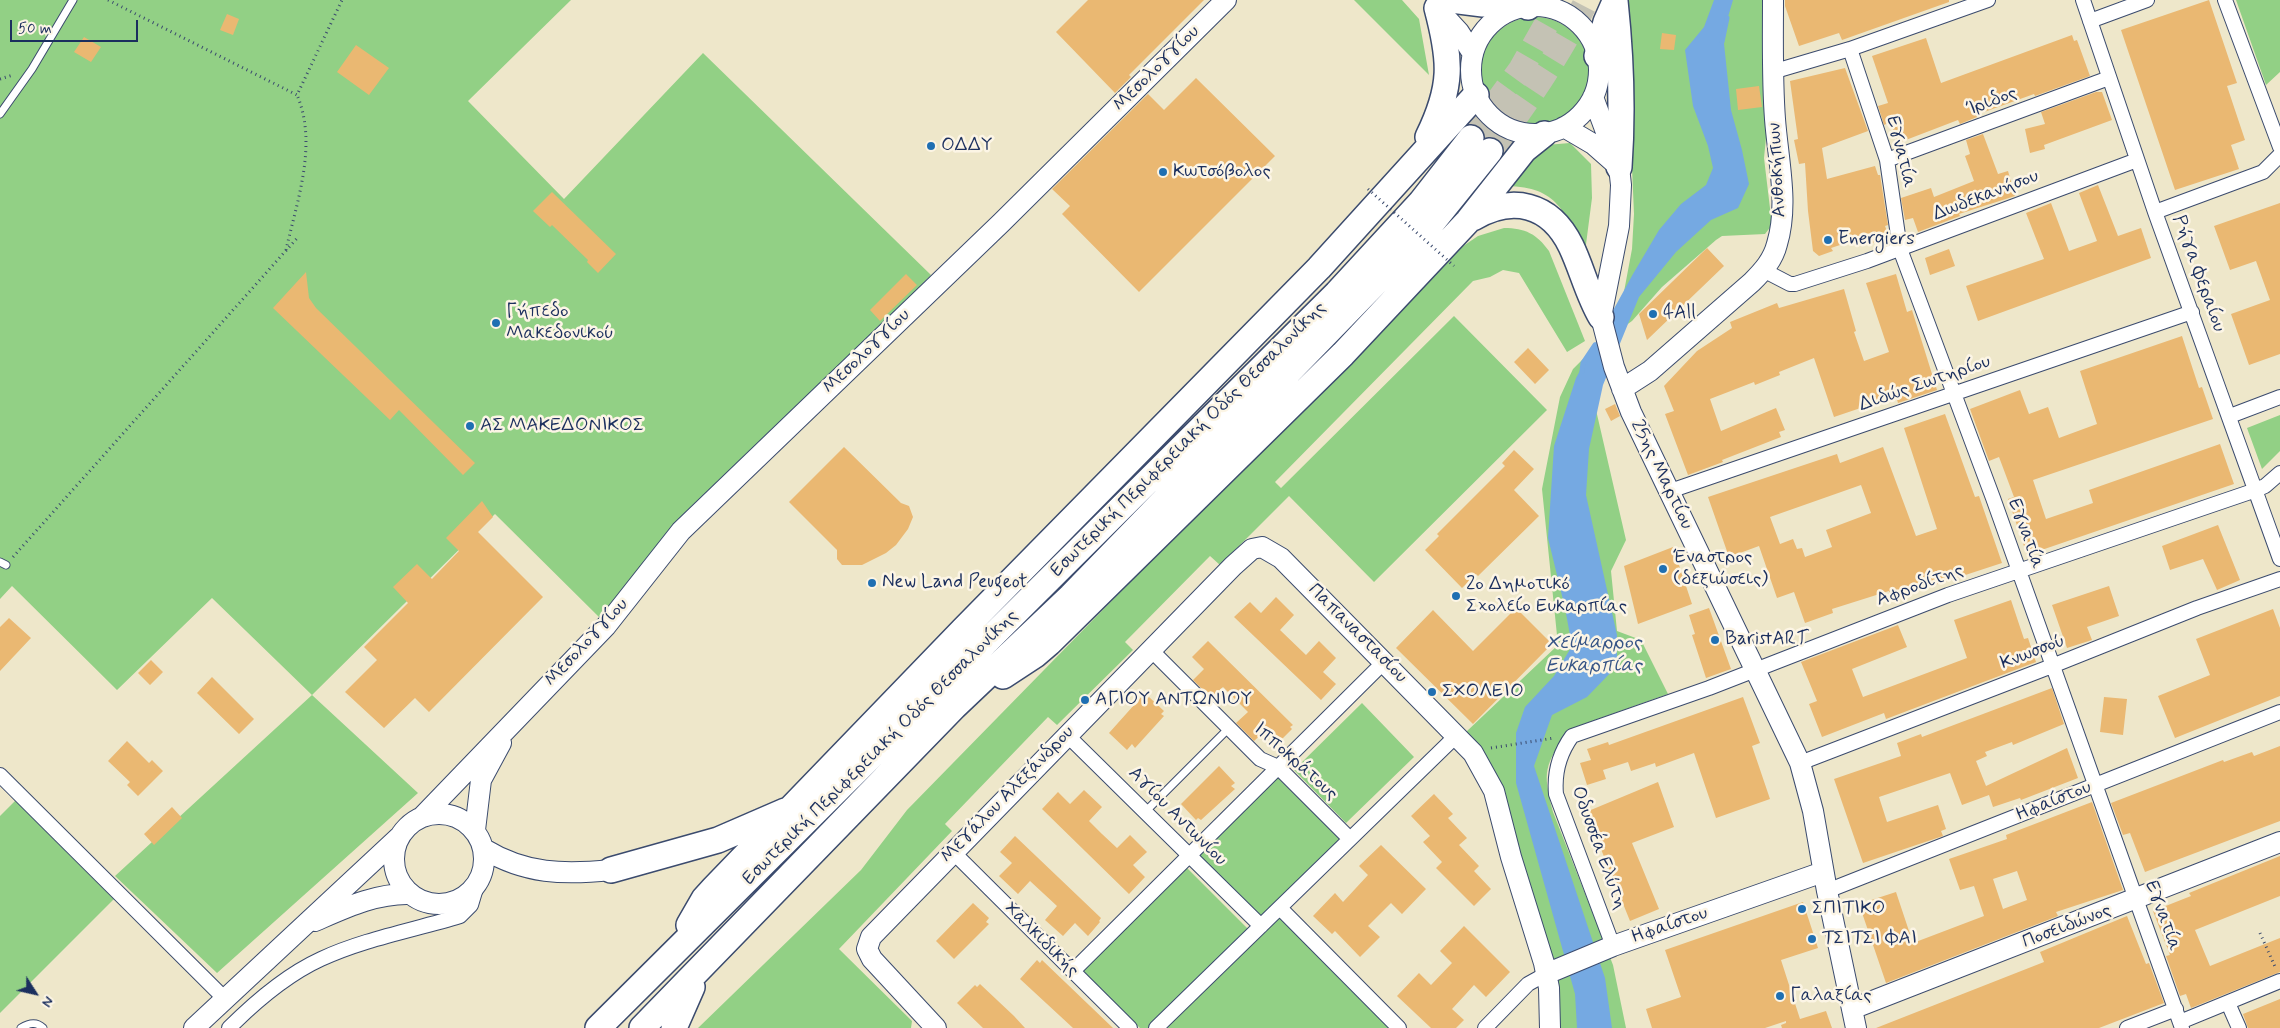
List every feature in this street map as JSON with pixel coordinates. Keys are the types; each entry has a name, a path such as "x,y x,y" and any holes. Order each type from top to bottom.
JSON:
{"highway":[{"path":"1598,56 1606,22 1615,1"},
{"path":"1615,1 1622,73 1623,115 1619,167"},
{"path":"1417,160 1438,117 1447,88 1447,45 1439,3 1484,4 1502,8"},
{"path":"670,957 704,899 963,630 1319,268 1476,95"},
{"path":"954,707 1035,655 1049,643 1337,360 1468,221 1524,150 1554,131"},
{"name":"Εσωτερική Περιφερειακή Οδός Θεσσαλονίκης","path":"598,1028 1337,292 1421,202 1480,144 1424,233 1070,596 954,707 642,1028"},
{"path":"1468,221 1482,213 1503,206 1516,204 1536,209 1556,224 1568,240 1601,317"},
{"path":"611,870 718,840 794,807"},
{"path":"674,1028 701,969"}],"street":[{"name":"Μεσολογγίου","path":"422,817 610,622 681,531 1001,223 1226,0"},
{"name":"Ανθοκήπων","path":"1622,389 1650,371 1763,270 1774,252 1781,222 1781,187 1772,72 1773,0"},
{"path":"1772,72 1850,49 1988,0"},
{"name":"Ρήγα Φεραίου","path":"2083,0 2155,212 2280,559"},
{"path":"2090,21 2147,0"},
{"path":"2225,0 2280,147"},
{"path":"1439,3 1473,54"},
{"path":"1554,131 1581,115 1593,97 1599,77 1598,56 1585,31 1572,18 1546,7 1530,3 1502,8 1487,28 1473,54 1471,75 1476,95 1487,113 1503,126 1523,134 1554,131 1593,144 1619,167"},
{"name":"Εγνατία","path":"1850,49 1887,160 1900,249 2179,1020"},
{"name":"Ίριδος","path":"1887,160 2109,78"},
{"name":"25ης Μαρτίου","path":"1593,97 1619,167 1621,206 1601,317 1614,367 1622,389 1670,492 1800,763 1813,811 1825,882 1854,1019"},
{"path":"2155,212 2263,172 2280,155"},
{"name":"Δωδεκανήσου","path":"1763,270 1790,284 1795,284 1900,249 2137,160"},
{"name":"Διδώς Σωτηρίου","path":"1670,492 2192,312"},
{"path":"2230,416 2280,397"},
{"name":"Αφροδίτης","path":"1572,736 1709,688 1940,598 2256,490 2266,486 2280,472"},
{"name":"Μεγάλου Αλεξάνδρου","path":"937,1028 875,963 868,952 867,945 874,933 1243,556 1252,549 1262,547"},
{"name":"Παπαναστασίου","path":"1262,547 1281,558 1385,661 1473,753 1494,791 1546,974 1550,998 1550,1028"},
{"name":"Κνωσσού","path":"1800,763 2197,608 2280,579"},
{"name":"Ιπποκράτους","path":"1150,649 1260,759 1278,767 1350,840"},
{"path":"1073,971 1385,661"},
{"name":"Ηφαίστου","path":"1546,974 1610,947 1825,882 2095,785 2280,712"},
{"name":"Μεσολογγίου","path":"475,830 481,780 498,748 520,714"},
{"name":"Αγίου Αντωνίου","path":"1067,735 1261,926"},
{"path":"1156,1028 1457,735"},
{"name":"Οδυσσέα Ελύτη","path":"1572,736 1562,749 1554,776 1556,794 1610,947"},
{"path":"0,775 225,999"},
{"path":"194,1028 400,836 409,825 422,817 436,814 450,815 464,820 475,830 484,849 485,862 482,874 476,885 468,894 457,901 445,904 432,904 410,894 397,874 394,862 394,850 400,836"},
{"name":"Ποσειδώνος","path":"1854,1019 2136,900 2280,842"},
{"path":"484,849 503,861 549,873 582,873 611,870"},
{"name":"Χαλκιδικής","path":"953,852 1130,1028"},
{"path":"230,1028 267,994 293,975 320,960 370,942 460,916 471,905 476,885"},
{"path":"304,926 378,897 393,894 410,894"},
{"path":"1280,908 1397,1027"},
{"path":"1485,1028 1528,984 1546,974"},
{"path":"2127,1028 2179,1020 2228,1003 2280,980"},
{"path":"2228,1003 2239,1028"}],"lane":[{"path":"0,114 32,69 73,0"},
{"path":"1145,812 1229,728"},
{"path":"21,1028 30,1023 36,1023 43,1028"}],"path":[{"path":"108,0 297,95 304,112 305,155 301,192 285,251"},
{"path":"297,95 342,0"},
{"path":"1368,189 1454,266"},
{"path":"3,564 299,236"},
{"path":"1506,746 1572,736"},
{"path":"2260,933 2280,980"}],"green space":[{"name":"ΑΣ ΜΑΚΕΔΟΝΙΚΟΣ","path":"0,0 571,0 468,101 564,199 703,53 931,275 600,618 495,514 312,695 212,598 117,690 12,586 0,599"},
{"path":"1354,0 1402,0 1419,19 1429,75"},
{"path":"1628,0 1766,0 1768,118 1764,158 1772,225 1765,234 1722,236 1716,240 1662,287 1632,321 1625,326 1623,297 1632,249 1634,214 1626,29"},
{"path":"2236,0 2280,0 2280,72 2266,85"},
{"path":"1535,17 1556,21 1573,33 1585,50 1589,71 1585,92 1573,109 1556,121 1535,125 1514,121 1497,109 1485,92 1481,71 1485,50 1497,33 1514,21"},
{"path":"1570,143 1591,164 1592,198 1585,252 1565,214 1549,197 1524,187 1507,186 1534,146"},
{"path":"1504,228 1518,229 1530,233 1540,240 1549,251 1585,341 1567,352 1519,273 1503,270 1490,277 1473,281 1275,482 1281,488 1454,316 1547,410 1374,582 1289,496 1220,565 1210,556 1125,642 1133,650 1057,725 1048,717 945,824 952,831 839,949 912,1021 911,1028 698,1028 861,870 907,810 1450,255 1478,236"},
{"path":"1584,358 1626,540 1611,571 1617,631 1641,640 1668,694 1567,730 1550,761 1547,786 1553,812 1613,965 1626,1028 1557,1028 1466,732 1558,645 1542,489 1560,397 1573,369"},
{"path":"2280,415 2280,451 2262,469 2247,428"},
{"path":"312,695 418,793 217,973 115,876"},
{"path":"1362,703 1414,757 1346,823 1294,770"},
{"path":"1275,775 1341,839 1260,918 1196,855"},
{"path":"17,799 116,897 0,1013 0,816"},
{"path":"1185,866 1249,930 1151,1028 1140,1028 1082,971"},
{"path":"1280,908 1396,1028 1156,1028"}],"water":[{"name":"Χείμαρρος Ευκαρπίας","path":"1714,0 1733,0 1723,34 1731,110 1749,184 1738,208 1711,220 1676,252 1639,297 1603,385 1589,449 1586,495 1617,635 1617,666 1587,697 1552,715 1534,766 1605,978 1612,1028 1577,1028 1575,994 1516,783 1516,733 1525,707 1554,676 1572,646 1548,538 1554,446 1576,378 1633,274 1659,230 1681,204 1706,185 1713,168 1708,146 1693,106 1685,50 1704,27"}],"building":[{"path":"1088,0 1204,0 1129,75 1131,77 1115,93 1056,32"},
{"path":"1785,0 1949,0 1949,2 1842,40 1839,33 1799,46 1785,6"},
{"path":"2209,0 2237,83 2227,86 2245,140 2231,145 2239,169 2175,190 2121,30"},
{"path":"227,14 239,19 233,35 220,30"},
{"path":"1662,33 1676,35 1674,50 1660,49"},
{"path":"2072,35 2074,41 2077,40 2090,76 1976,115 1977,117 1960,124 1958,120 1898,143 1890,122 1884,125 1878,106 1888,103 1872,56 1926,38 1941,83"},
{"path":"84,37 101,47 91,62 74,52"},
{"path":"356,45 389,68 369,95 337,72"},
{"path":"1845,68 1868,131 1822,148 1827,179 1875,166 1878,175 1880,175 1888,225 1885,226 1889,237 1872,243 1871,239 1854,245 1852,241 1831,248 1833,251 1819,256 1813,251 1805,163 1799,164 1794,140 1798,139 1790,81"},
{"name":"Κωτσόβολος","path":"1196,78 1275,156 1139,292 1062,214 1070,206 1052,189 1148,94 1164,110"},
{"path":"1759,86 1762,107 1738,110 1736,89"},
{"path":"2096,92 2102,92 2112,120 2044,145 2045,149 2030,153 2025,129 2045,124 2041,112"},
{"path":"1983,134 1998,174 2008,171 2015,196 1959,214 1960,216 1918,232 1913,218 1905,220 1901,198 1931,188 1934,197 1974,181 1965,156 1970,154 1966,140"},
{"path":"2098,185 2118,236 2141,228 2151,258 1978,321 1966,286 2044,259 2026,213 2051,203 2069,251 2097,241 2079,193"},
{"path":"552,192 616,254 598,273 587,262 588,260 552,225 550,227 533,211"},
{"path":"2280,203 2280,354 2249,365 2231,314 2270,300 2256,261 2230,270 2214,226"},
{"path":"1707,248 1724,266 1647,340 1639,314"},
{"path":"1949,249 1955,266 1930,275 1925,258"},
{"path":"306,272 309,298 316,308 475,463 463,475 399,410 390,420 273,308"},
{"path":"906,274 917,285 880,321 870,310"},
{"path":"1896,274 1907,312 1912,310 1937,390 1898,403 1896,396 1834,417 1814,358 1779,372 1780,375 1755,385 1754,382 1710,399 1721,431 1776,408 1785,430 1779,432 1781,437 1688,475 1665,414 1674,411 1664,386 1697,351 1732,328 1730,322 1777,303 1779,308 1844,289 1856,331 1854,332 1864,361 1889,352 1866,283"},
{"path":"2182,336 2199,388 2202,387 2213,419 2033,480 2046,519 2093,503 2089,490 2220,444 2234,484 2027,555 2008,499 2014,497 1999,457 1989,461 1970,409 2020,390 2029,414 2048,407 2059,438 2097,424 2080,371"},
{"path":"1528,348 1549,370 1535,384 1514,362"},
{"path":"1615,404 1620,416 1611,421 1605,409"},
{"path":"1945,414 1975,497 1979,496 2002,563 1892,599 1889,591 1832,609 1833,613 1805,623 1794,592 1777,598 1759,546 1729,557 1708,497 1837,454 1840,463 1883,447 1916,536 1937,529 1904,428","holes":["1861,485 1871,513 1826,530 1832,547 1805,557 1802,548 1797,549 1793,539 1780,544 1770,517"]},
{"path":"844,447 901,503 909,506 913,517 908,529 896,545 886,553 862,565 842,565 837,559 837,550 789,502"},
{"path":"1514,450 1534,469 1514,490 1539,516 1478,576 1476,574 1462,588 1425,550 1439,536 1437,534 1505,466 1502,463"},
{"path":"482,501 493,517 478,532 543,597 429,712 415,698 384,728 345,692 377,660 364,647 408,603 393,587 417,564 432,579 459,551 446,538"},
{"path":"2218,525 2240,580 2217,590 2203,559 2170,570 2162,546"},
{"path":"1673,547 1692,604 1638,624 1624,566"},
{"path":"2109,586 2119,616 2087,627 2092,640 2067,648 2052,605"},
{"path":"1276,597 1294,615 1280,630 1306,655 1319,641 1336,658 1323,672 1336,684 1321,700 1234,617 1250,602 1261,613"},
{"path":"2011,600 2024,639 2028,638 2036,662 1886,719 1884,713 1822,737 1809,704 1817,701 1801,662 1898,625 1907,647 1852,669 1863,697 1967,658 1954,620"},
{"path":"1516,608 1552,644 1473,724 1396,648 1433,610 1473,651"},
{"path":"1709,608 1731,669 1706,678 1692,635 1695,634 1689,615"},
{"path":"2273,609 2280,628 2280,696 2175,738 2158,696 2210,675 2196,639"},
{"path":"9,618 31,638 0,671 0,627"},
{"path":"1208,641 1293,725 1290,727 1292,729 1279,742 1266,730 1254,741 1236,723 1248,712 1223,687 1211,698 1193,680 1204,669 1192,657"},
{"path":"151,660 163,672 150,685 138,673"},
{"path":"212,677 254,719 239,734 197,693"},
{"path":"2052,688 2064,724 2013,745 2012,742 1985,752 1987,756 1976,761 1986,786 2067,748 2078,778 2021,800 2020,798 1993,807 1989,795 1962,805 1950,773 1879,797 1887,822 1938,805 1946,829 1941,831 1943,836 1863,863 1834,779 1901,756 1897,743 1921,734 1922,737"},
{"path":"1143,695 1147,699 1149,697 1164,711 1161,714 1164,716 1135,748 1132,744 1127,750 1109,733"},
{"path":"1743,697 1760,743 1752,746 1770,799 1716,818 1694,753 1656,767 1655,763 1631,771 1628,762 1603,770 1606,779 1587,785 1580,763 1591,760 1587,749 1608,742 1609,745"},
{"path":"2104,697 2127,699 2123,735 2100,732"},
{"path":"127,741 149,763 152,760 163,771 138,796 127,785 130,782 108,761"},
{"path":"2280,746 2280,821 2145,872 2130,833 2123,835 2111,803 2223,760 2224,762 2252,752 2254,756"},
{"path":"1219,766 1235,783 1231,786 1235,789 1201,820 1198,818 1196,820 1181,804"},
{"path":"1658,782 1674,827 1632,843 1659,909 1630,921 1586,812"},
{"path":"1084,790 1102,807 1089,821 1102,834 1117,848 1130,835 1147,852 1133,865 1145,877 1129,894 1042,809 1058,792 1070,804"},
{"path":"1434,794 1453,814 1448,818 1467,838 1459,845 1479,866 1474,871 1491,889 1474,906 1436,868 1442,862 1423,842 1430,836 1411,816"},
{"path":"2092,802 2123,890 2056,912 2058,916 1886,983 1859,904 1896,892 1913,943 1984,916 1974,886 1960,890 1949,859 2007,839 2006,835","holes":["2017,871 2027,900 2003,909 1993,879"]},
{"path":"172,807 182,818 154,845 144,834"},
{"path":"1015,836 1101,918 1100,922 1088,936 1075,923 1063,936 1045,920 1057,906 1030,881 1018,894 999,876 1012,863 1000,852"},
{"path":"1381,845 1426,889 1402,914 1391,903 1368,926 1380,937 1360,957 1335,931 1332,934 1313,916 1335,893 1343,902 1368,875 1359,866"},
{"path":"2280,856 2280,896 2195,930 2210,966 2280,938 2280,972 2191,1008 2186,994 2180,996 2166,956 2170,955 2153,911 2191,896 2189,893"},
{"path":"1803,902 1818,948 1781,960 1800,1019 1826,1011 1832,1028 1782,1028 1781,1025 1786,1023 1786,1021 1765,1028 1652,1028 1646,1009 1681,997 1665,950"},
{"path":"973,903 989,918 986,922 989,924 954,959 936,941"},
{"path":"2127,916 2146,964 2149,963 2164,1003 2099,1028 1876,1028 2044,962 2040,952"},
{"path":"1464,926 1510,972 1486,997 1474,985 1452,1009 1464,1020 1456,1028 1431,1028 1397,996 1419,973 1431,985 1452,963 1440,951"},
{"path":"1037,960 1040,963 1042,960 1113,1028 1073,1028 1020,979"},
{"path":"980,984 1025,1028 983,1028 957,1003 975,985 977,987"},
{"path":"2280,999 2280,1028 2248,1028 2243,1014"}],"waterway":[{"name":"Χείμαρρος Ευκαρπίας","path":"1722,42 1727,18"},
{"name":"Χείμαρρος Ευκαρπίας","path":"1582,371 1583,363 1595,345"}],"tunnel":[{"path":"1471,138 1521,69 1560,0"},
{"path":"1490,151 1542,78 1587,0"}],"place":[{"name":"ΟΔΔΥ","path":"931,146"},
{"name":"Κωτσόβολος","path":"1163,172"},
{"name":"Energiers","path":"1828,240"},
{"name":"4All","path":"1653,314"},
{"name":"Γήπεδο Μακεδονικού","path":"496,323"},
{"name":"ΑΣ ΜΑΚΕΔΟΝΙΚΟΣ","path":"470,426"},
{"name":"Έναστρος (δεξιώσεις)","path":"1663,569"},
{"name":"New Land Peugeot","path":"872,583"},
{"name":"2ο Δημοτικό Σχολείο Ευκαρπίας","path":"1456,596"},
{"name":"BaristART","path":"1715,640"},
{"name":"ΣΧΟΛΕΙΟ","path":"1432,692"},
{"name":"ΑΓΙΟΥ ΑΝΤΩΝΙΟΥ","path":"1085,700"},
{"name":"ΣΠΙΤΙΚΟ","path":"1802,909"},
{"name":"ΤΣΙΤΣΙ ΦΑΙ","path":"1812,939"},
{"name":"Γαλαξίας","path":"1780,996"}]}
